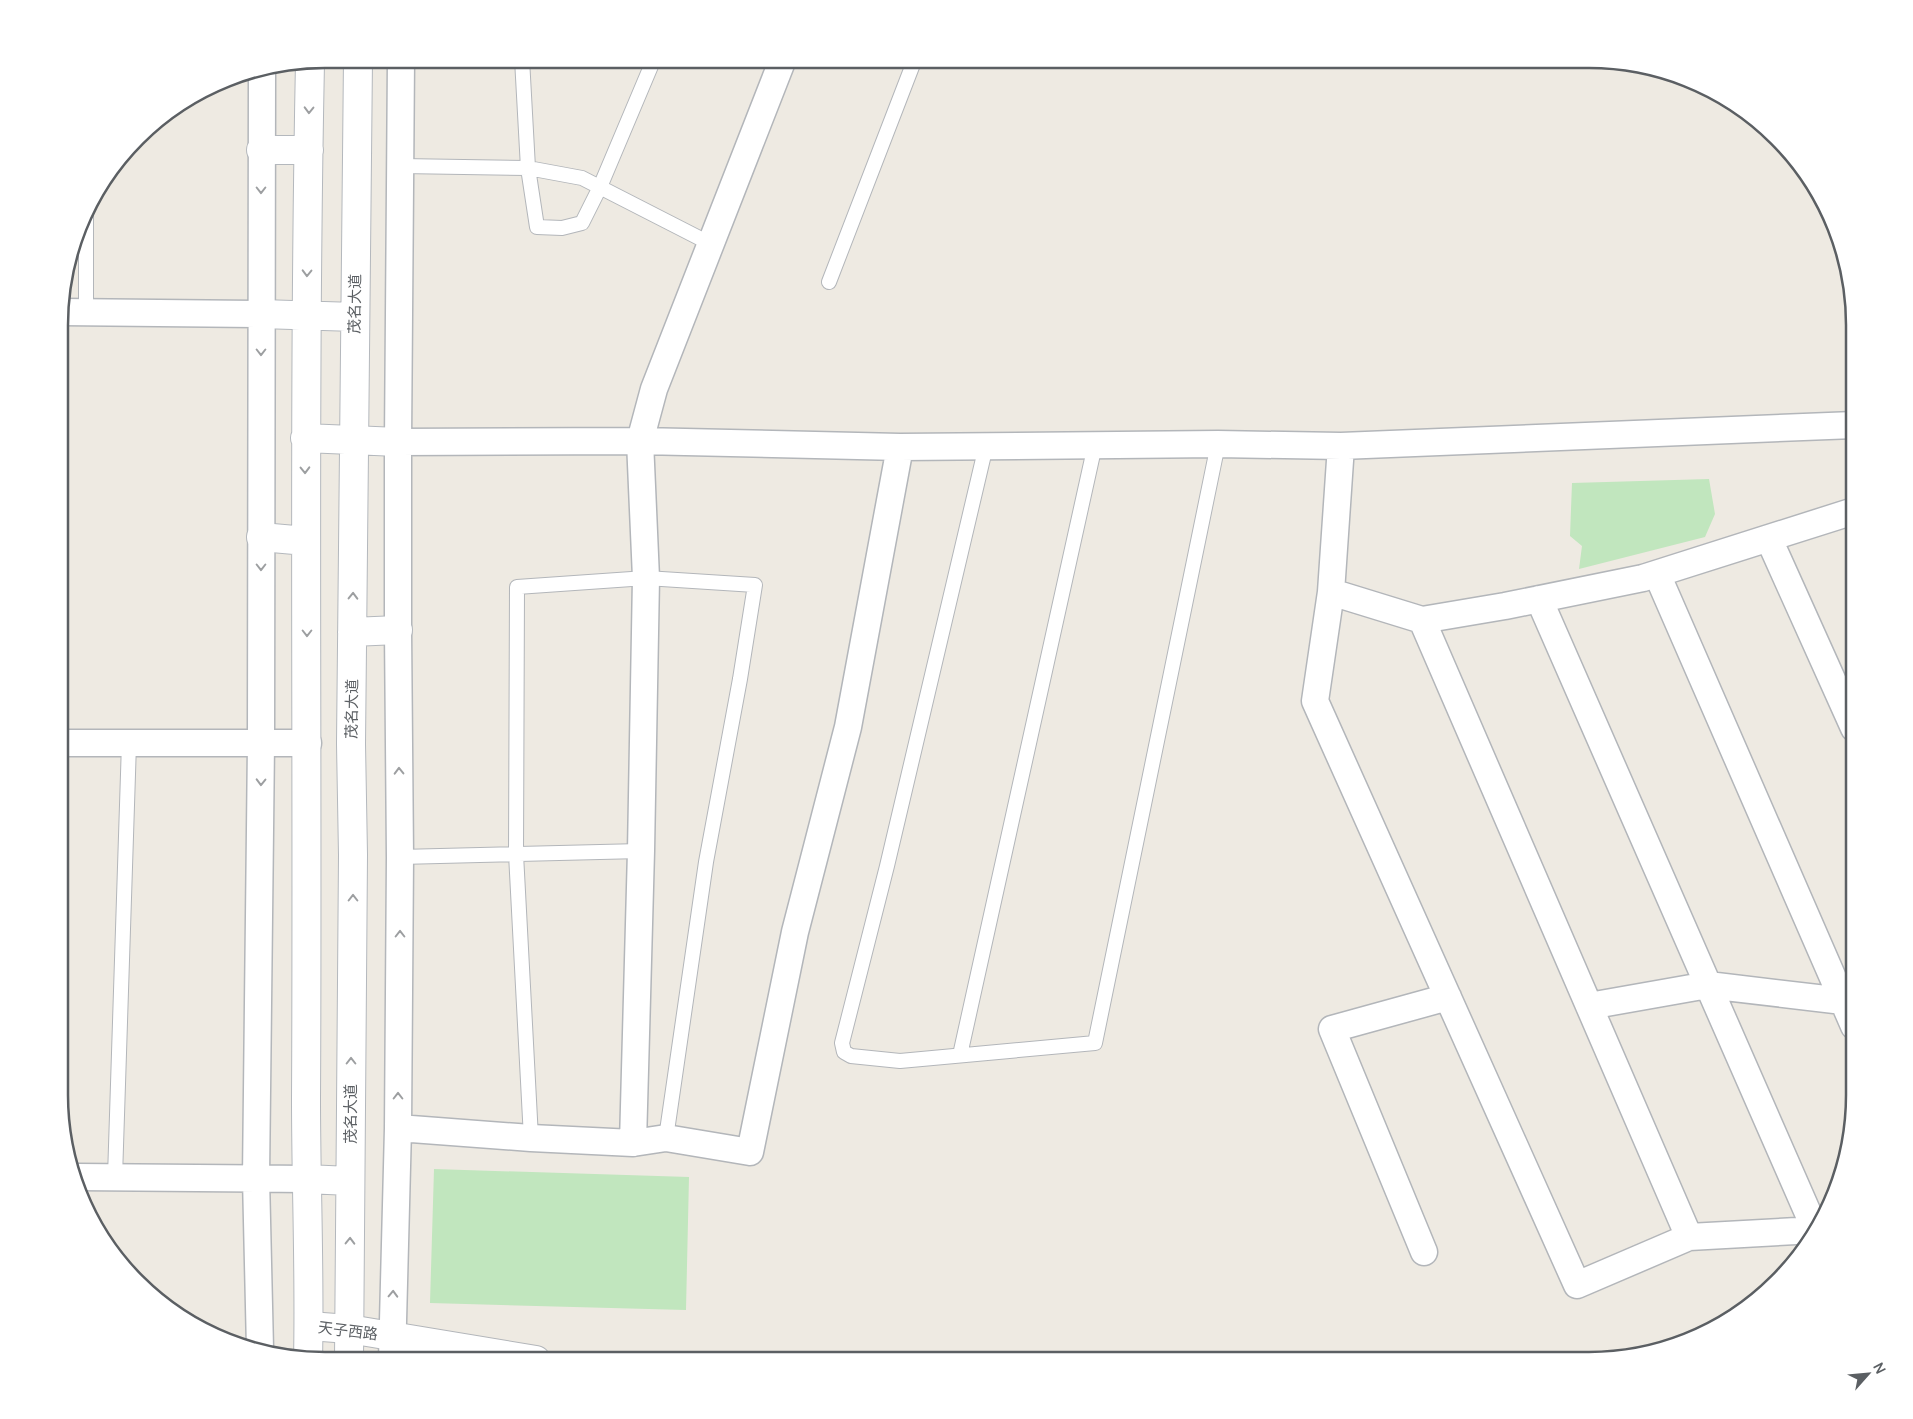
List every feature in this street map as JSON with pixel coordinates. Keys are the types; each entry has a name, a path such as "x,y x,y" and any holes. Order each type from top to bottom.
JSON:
{"main road":[{"path":"308,1351 306,1179 308,743 305,438 310,68"},
{"name":"茂名大道","path":"349,1352 353,855 351,744 358,68"},
{"path":"261,150 308,150"},
{"path":"261,314 355,317"},
{"path":"305,438 398,442"},
{"path":"261,537 306,541"},
{"path":"352,632 398,630"},
{"path":"308,743 351,744"},
{"path":"306,1179 350,1181"},
{"name":"天子西路","path":"309,1326 349,1329 392,1348 440,1352"}],"street":[{"path":"392,1348 398,1128 400,857 398,442 402,68"},
{"path":"633,1143 646,578 640,441 654,389 779,68"},
{"path":"260,1343 256,1178 261,743 262,75"},
{"path":"74,312 261,314"},
{"path":"398,442 640,441 900,447 1218,444 1341,446 1846,425"},
{"path":"1341,446 1331,592 1315,701 1577,1286 1689,1237 1806,1230"},
{"path":"398,1128 531,1138 633,1143 666,1138 750,1152 795,932 848,727 900,447"},
{"path":"1331,592 1422,620 1539,599 1657,574 1846,514"},
{"path":"1769,539 1846,710"},
{"path":"1657,574 1846,995"},
{"path":"1539,599 1812,1222"},
{"path":"1422,620 1689,1237"},
{"path":"68,743 308,743"},
{"path":"1589,1006 1708,985 1846,999"},
{"path":"1424,1252 1332,1029 1448,997"},
{"path":"81,1177 306,1179"}],"lane":[{"path":"522,68 528,168 537,226 562,228 582,223 600,187 650,68"},
{"path":"828,282 911,68"},
{"path":"401,166 528,168 582,178 711,244"},
{"path":"74,312 82,238"},
{"path":"986,446 887,866 842,1043 844,1052 847,1054 867,1059 900,1060 1095,1043 1218,444"},
{"path":"960,1055 1095,446"},
{"path":"531,1138 516,854 517,587 646,578 755,585 740,679 706,862 666,1138"},
{"path":"115,1177 129,743"},
{"path":"400,857 641,851"}],"green space":[{"path":"1709,479 1715,514 1705,537 1579,569 1582,546 1570,536 1572,483"},
{"path":"434,1169 689,1177 686,1310 430,1303"}]}
